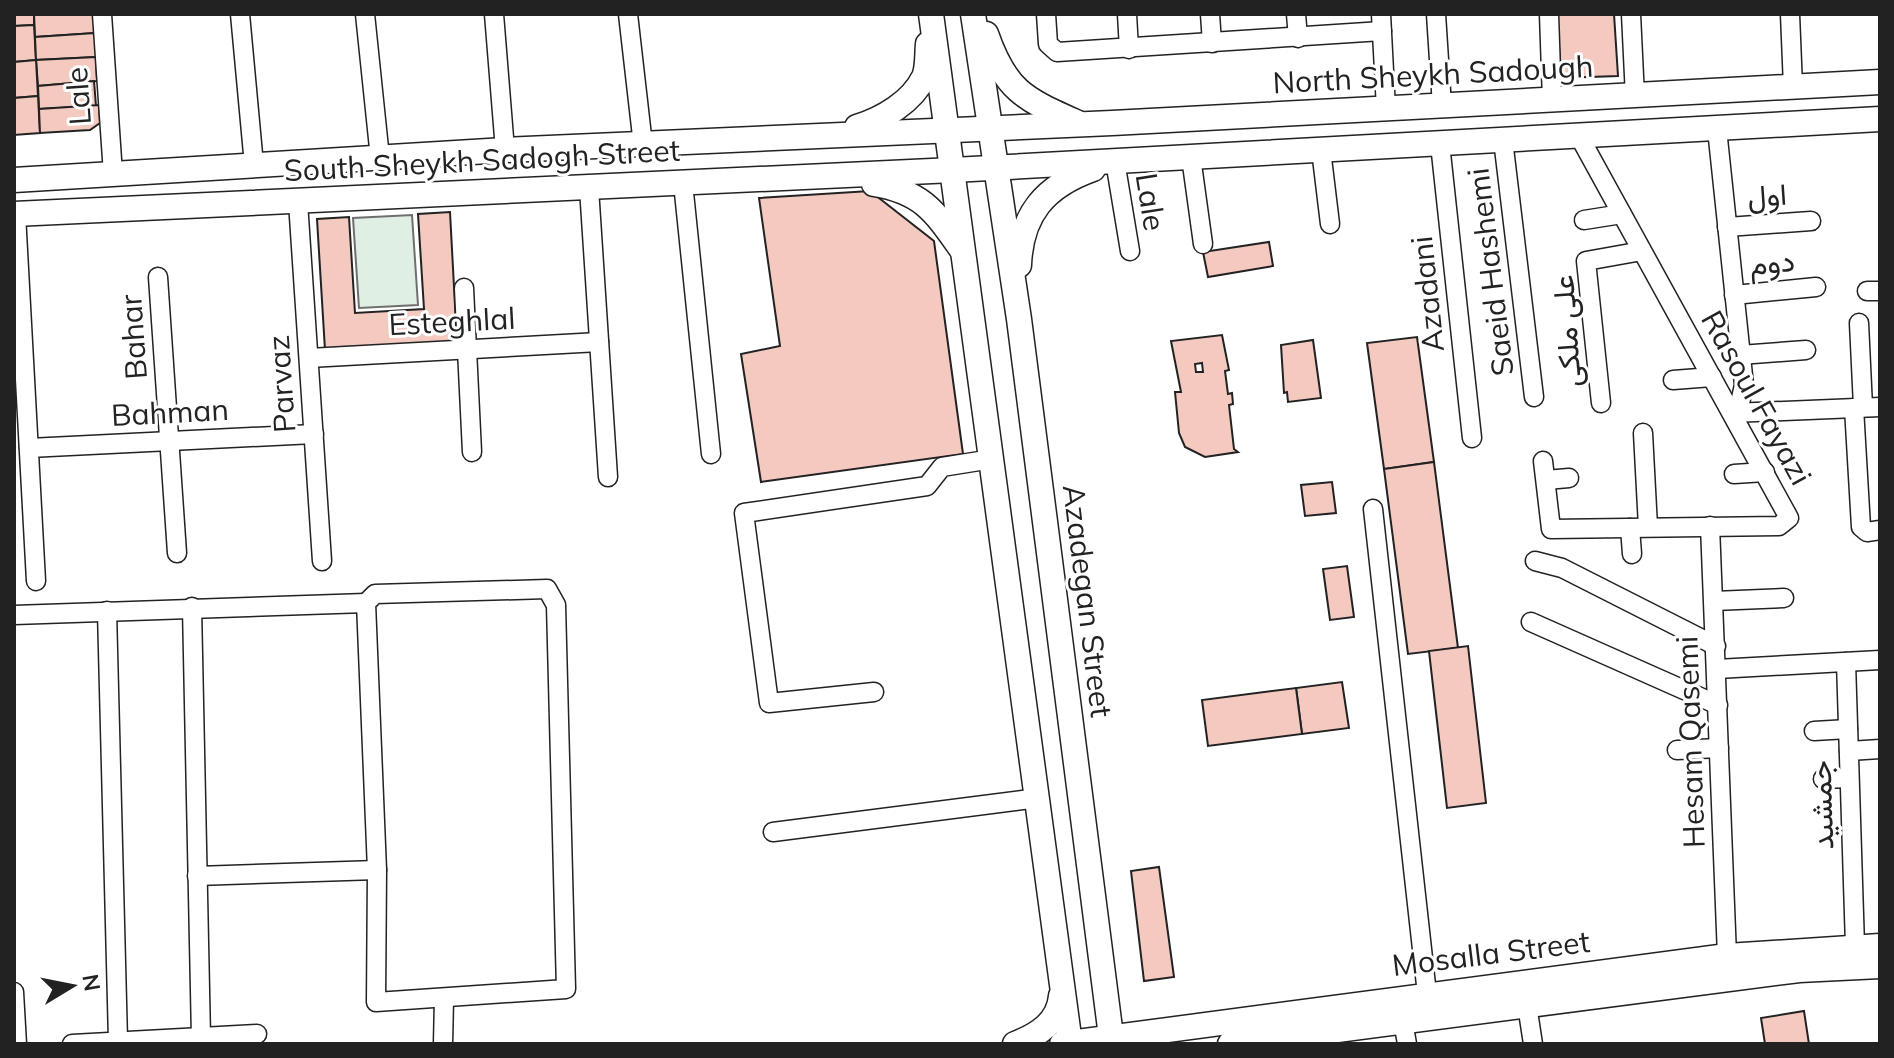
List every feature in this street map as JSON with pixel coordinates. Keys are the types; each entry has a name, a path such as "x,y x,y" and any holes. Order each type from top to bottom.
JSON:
{"main road":[{"path":"930,14 949,131 1070,1044"},
{"path":"830,135 878,121 909,97 925,75 930,14"},
{"path":"976,14 992,54 1016,92 1080,124 1112,123"},
{"name":"Azadegan Street","path":"976,14 1019,319 1112,1040"},
{"name":"North Sheykh Sadough","path":"949,131 1880,82"},
{"path":"1236,117 1240,155"},
{"path":"996,167 1880,119"},
{"name":"South Sheykh Sadogh Street","path":"14,180 505,150 949,131"},
{"path":"1019,319 1019,260 1024,226 1042,200 1064,179 1115,161"},
{"name":"South Sheykh Sadogh Street","path":"15,214 996,167"},
{"path":"825,176 904,189 936,214 965,254"},
{"name":"Mosalla Street","path":"1230,1044 1405,1033 1428,1006 1727,956 1880,946"},
{"name":"Mosalla Street","path":"1062,1044 1112,1040 1152,1030 1428,1006 1527,1005 1799,970 1880,966"},
{"path":"1103,984 1122,1013 1152,1030"},
{"path":"1015,1044 1035,1035 1054,1020 1061,1005 1062,986"}],"street":[{"name":"Lale","path":"102,14 113,174"},
{"path":"240,14 254,165"},
{"path":"365,14 380,158"},
{"path":"494,14 505,150"},
{"path":"628,14 643,145"},
{"path":"1046,14 1048,44 1057,52 1298,38 1381,22 1386,109"},
{"path":"1127,14 1129,49"},
{"path":"1210,14 1212,43"},
{"path":"1296,14 1298,38"},
{"path":"1436,14 1442,106"},
{"path":"1549,14 1552,101"},
{"path":"1631,14 1635,97"},
{"path":"1790,14 1793,87"},
{"path":"1717,129 1744,385 1740,403 1732,413"},
{"name":"Rasoul Fayazi","path":"1546,480 1551,529 1779,526 1786,522 1788,513 1579,136"},
{"name":"Saeid Hashemi","path":"1503,140 1534,397"},
{"name":"Azadani","path":"1440,144 1472,438"},
{"path":"1321,150 1330,224"},
{"path":"1191,157 1203,244"},
{"name":"Lale","path":"1115,161 1130,251"},
{"path":"683,183 711,454"},
{"path":"589,188 608,477"},
{"name":"Parvaz","path":"298,202 322,561"},
{"path":"15,214 36,581"},
{"path":"1584,220 1622,214"},
{"name":"اول","path":"1727,227 1811,221"},
{"name":"علی ملکی","path":"1601,403 1586,261 1642,251"},
{"name":"Bahar","path":"158,277 169,440"},
{"name":"دوم","path":"1734,295 1816,287"},
{"path":"464,288 472,452"},
{"path":"1859,323 1866,407 1861,527 1867,532 1880,530"},
{"name":"Esteghlal","path":"309,358 599,342"},
{"path":"1740,355 1806,350"},
{"path":"1673,380 1712,377"},
{"path":"1732,413 1866,407"},
{"path":"1632,554 1639,528 1643,433"},
{"name":"Bahman","path":"29,448 314,434"},
{"path":"169,440 177,553"},
{"path":"874,692 769,703 744,513 927,486 942,467 992,459"},
{"path":"1543,461 1546,480 1569,478"},
{"path":"1734,474 1765,472"},
{"path":"1373,509 1428,1006"},
{"name":"Hesam Qasemi","path":"1710,526 1727,956"},
{"path":"1535,561 1562,568 1716,646"},
{"path":"14,615 366,603 375,594 547,589 556,605 566,989 376,1002 377,870 366,603"},
{"path":"1714,601 1784,598"},
{"path":"192,607 201,1038"},
{"path":"107,611 118,1041"},
{"path":"1531,622 1718,705"},
{"path":"1717,669 1880,660"},
{"name":"جمشید","path":"1846,662 1855,946"},
{"path":"1814,731 1848,729"},
{"path":"1677,750 1719,748"},
{"path":"1849,751 1880,749"},
{"path":"1823,779 1849,778"},
{"path":"773,832 1038,798"},
{"path":"197,876 377,870"},
{"path":"14,992 17,1044"},
{"path":"443,1044 444,999"},
{"path":"1527,1005 1533,1044"},
{"path":"72,1044 257,1034"}],"green space":[{"path":"412,215 418,305 359,308 353,218"}],"building":[{"path":"14,14 34,14 34,25 14,26"},
{"path":"34,14 94,14 95,33 35,37"},
{"path":"1557,14 1614,14 1618,76 1561,78"},
{"path":"34,25 36,60 14,62 14,26"},
{"path":"95,33 96,57 36,60 35,37"},
{"path":"96,57 97,81 38,86 36,60"},
{"path":"36,60 38,96 14,98 14,62"},
{"path":"94,81 96,106 39,109 38,86"},
{"path":"38,96 40,133 14,135 14,98"},
{"path":"99,105 100,123 90,130 40,133 39,109"},
{"path":"870,191 934,241 963,454 761,482 741,354 780,346 759,198"},
{"path":"450,212 457,343 325,350 317,219 349,217 355,313 424,309 418,214"},
{"path":"1269,242 1273,266 1208,277 1203,252"},
{"path":"1222,335 1229,370 1225,371 1228,394 1232,393 1233,404 1229,405 1234,449 1238,452 1205,457 1185,447 1179,433 1175,392 1181,392 1171,341","holes":["1202,363 1203,372 1196,372 1195,364"]},
{"path":"1417,337 1434,462 1384,469 1367,343"},
{"path":"1313,340 1321,398 1288,402 1287,392 1284,393 1281,345"},
{"path":"1434,462 1458,648 1408,654 1384,469"},
{"path":"1332,482 1336,513 1305,516 1301,485"},
{"path":"1347,566 1354,617 1330,620 1323,569"},
{"path":"1468,646 1486,803 1447,808 1429,651"},
{"path":"1342,682 1349,728 1302,734 1296,688"},
{"path":"1296,688 1302,734 1208,746 1202,700"},
{"path":"1159,867 1174,977 1144,981 1131,871"},
{"path":"1804,1011 1809,1044 1765,1044 1761,1018"}]}
